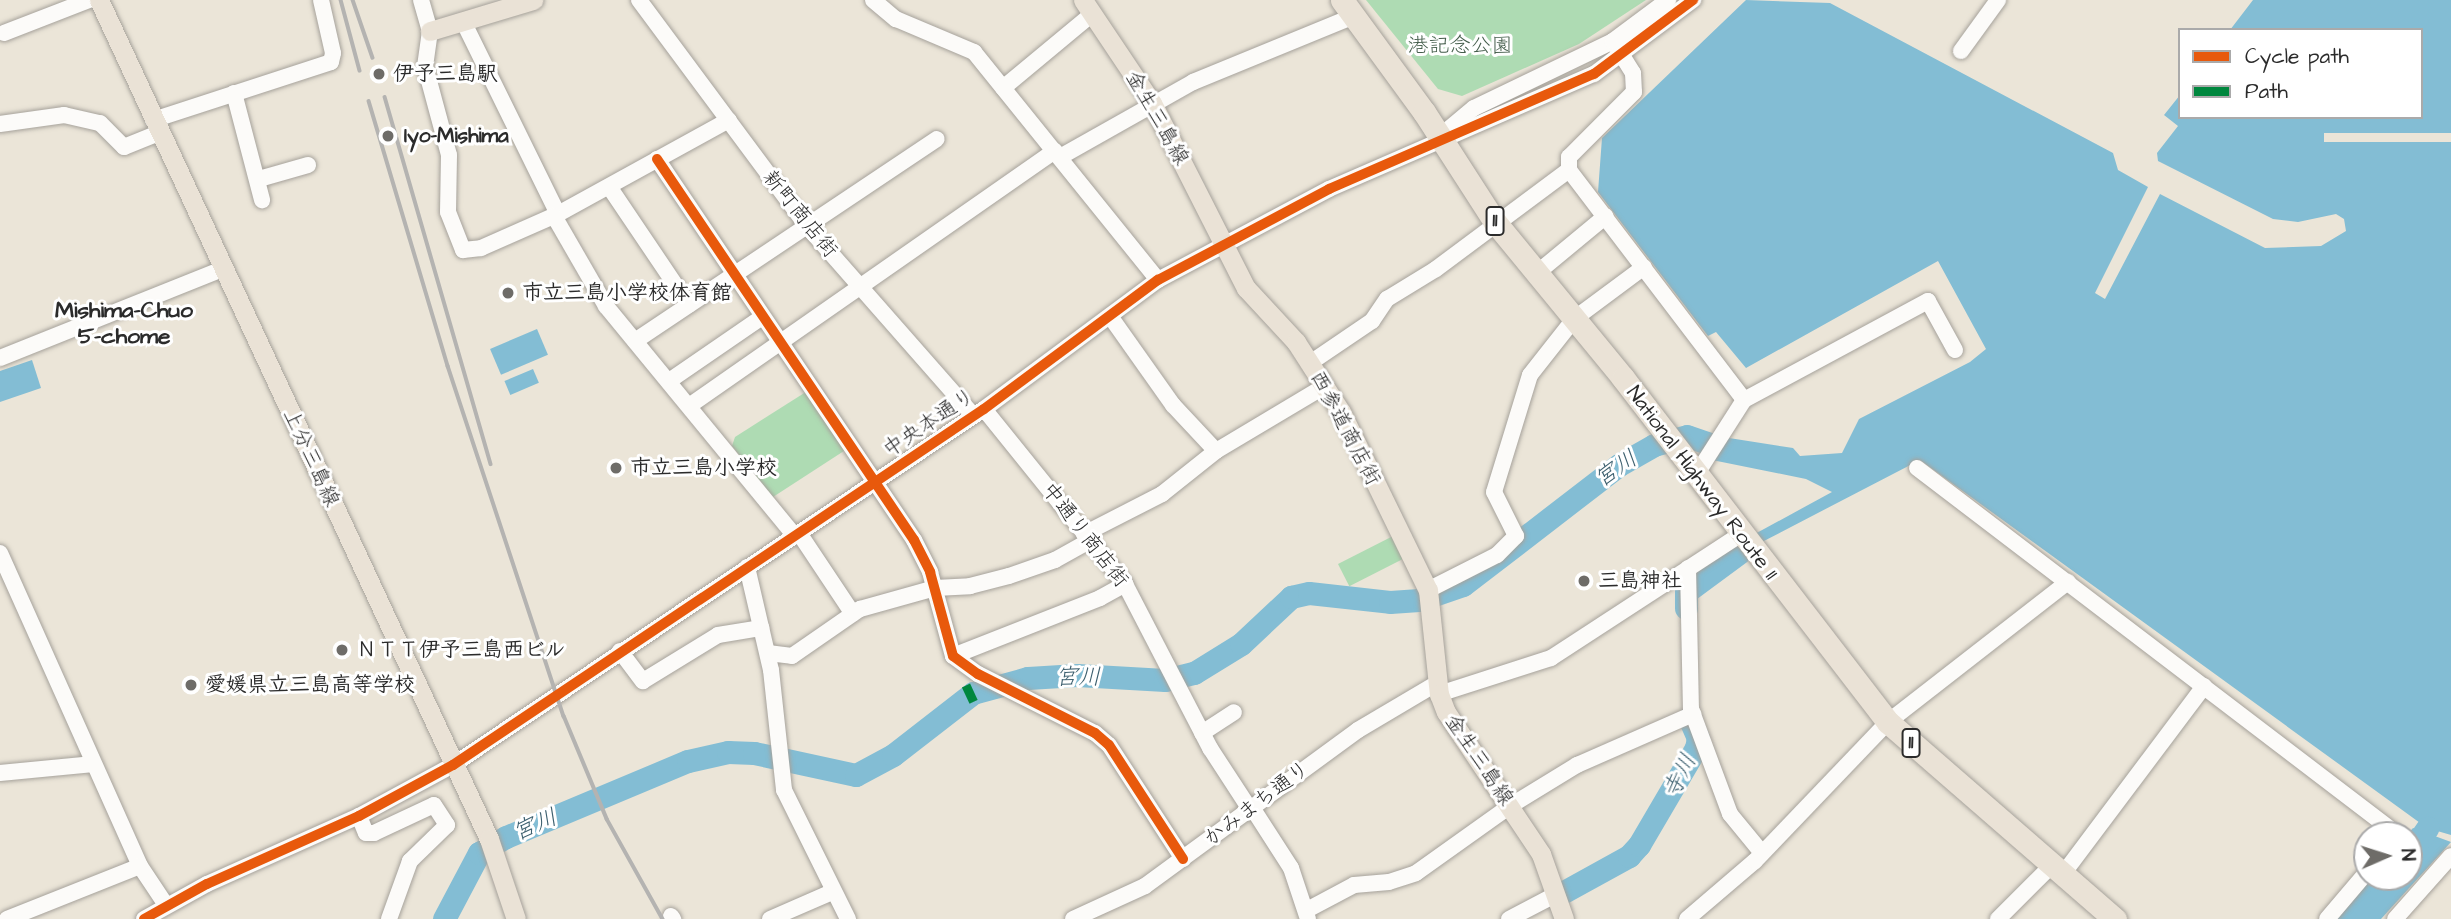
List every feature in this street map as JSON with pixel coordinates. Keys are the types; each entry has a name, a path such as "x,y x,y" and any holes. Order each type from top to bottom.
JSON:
{"highway":[{"name":"National Highway Route 11","path":"1348,8 1440,137 1495,222 1693,465 1740,535 1888,722 2115,919"}],"main road":[{"name":"上分三島線","path":"99,0 489,839 498,859 516,919"},
{"path":"430,31 533,0"},
{"name":"金生三島線","path":"1087,7 1152,103 1222,242"},
{"name":"西参道商店街","path":"1222,242 1247,288 1283,328 1325,386 1430,598"},
{"name":"金生三島線","path":"1430,598 1438,688 1456,731 1510,806 1541,855 1564,919"}],"street":[{"path":"4,33 89,0"},
{"path":"0,124 64,115 100,123 124,147 156,127 234,93 331,62 333,53 321,0"},
{"path":"421,0 430,31 425,66 449,155 450,224 463,250 481,248 556,215 610,188 729,120"},
{"name":"新町商店街","path":"639,0 806,225 860,287 979,413"},
{"path":"873,0 896,19 974,52 1158,280"},
{"path":"1618,48 1668,0"},
{"path":"1618,48 1693,0"},
{"path":"1961,51 1998,0"},
{"path":"1003,88 1087,7"},
{"path":"689,406 779,341 1057,154 1152,103 1348,8"},
{"path":"463,21 556,215 606,306 797,534 853,614"},
{"path":"1618,48 1633,73 1634,92 1569,157 1569,170 1744,400"},
{"name":"中央本通り","path":"144,919 166,905 359,816 453,765 979,413 1158,280 1222,242 1440,137 1474,108 1618,48"},
{"path":"234,93 259,179 262,200"},
{"path":"635,341 937,139"},
{"path":"657,159 914,540 935,588 953,656 978,674 1095,733 1109,745 1182,859"},
{"path":"259,179 309,165"},
{"path":"1310,363 1372,321 1387,299 1436,269 1495,222 1569,170"},
{"path":"610,188 689,304"},
{"path":"1537,273 1606,216"},
{"path":"1430,598 1497,555 1516,536 1494,492 1530,375 1574,319 1644,267"},
{"path":"0,358 223,269"},
{"path":"1693,465 1720,435 1744,400 1928,301 1955,350"},
{"path":"1110,316 1173,405 1216,450"},
{"path":"669,381 762,317"},
{"path":"768,653 792,656 853,614 935,588 970,586 1055,561 1087,538 1162,494 1216,450 1325,386"},
{"name":"中通り商店街","path":"979,413 1125,584 1176,677 1202,733 1291,868 1308,914"},
{"path":"1917,468 2381,821"},
{"name":"かみまち通り","path":"1073,919 1145,886 1358,730 1438,688 1551,658 1690,582 1740,535"},
{"path":"2,562 140,866 166,905"},
{"path":"747,567 768,653 784,790 832,892 848,919"},
{"path":"1690,582 1688,717 1730,814 1762,853"},
{"path":"1687,919 1762,853 1888,722 2068,582"},
{"path":"953,656 1100,598 1125,584"},
{"path":"620,651 643,681 718,635 761,628"},
{"path":"1998,919 2058,869 2204,686"},
{"path":"1202,733 1234,712"},
{"path":"1308,914 1354,885 1389,882 1416,873 1510,806 1577,765 1688,717"},
{"path":"0,773 94,764"},
{"path":"359,816 366,832 374,833 434,805 447,825 410,862 389,919"},
{"path":"2395,919 2445,873 2451,856"},
{"path":"7,919 140,866"},
{"path":"2327,919 2353,888"},
{"path":"770,919 832,892"},
{"path":"1509,919 1555,895"}],"green space":[{"name":"港記念公園","path":"1366,0 1646,0 1579,44 1462,96 1438,89"},
{"path":"809,390 847,449 773,497 732,446 735,437"},
{"path":"1395,535 1406,557 1349,586 1338,564"}],"water":[{"path":"1746,0 1830,3 2113,153 2118,170 2148,187 2095,293 2105,299 2160,194 2265,248 2321,246 2346,231 2344,219 2336,214 2298,222 2273,219 2158,161 2157,153 2178,126 2164,115 2178,98 2178,119 2423,119 2423,28 2232,28 2253,0 2451,0 2451,835 2427,828 2423,821 2417,821 1920,460 1760,543 1753,535 1832,492 1806,479 1712,460 1729,438 1793,448 1800,456 1842,453 1859,419 1970,362 1986,349 1938,261 1746,368 1716,332 1708,336 1598,192 1602,138"},
{"path":"537,329 548,355 501,375 490,349"},
{"path":"32,360 41,388 0,402 0,371"},
{"path":"533,369 539,383 510,395 504,381"},
{"path":"2423,832 2451,842 2423,873"},
{"path":"2359,891 2406,891 2381,919 2334,919"}],"pier":[{"path":"2324,133 2451,133 2451,142 2324,142"}],"waterway":[{"name":"宮川","path":"444,919 479,853 506,837 688,761 728,752 754,753 856,775 893,755 973,693 1028,678 1077,675 1165,680 1194,673 1241,644 1291,597 1309,593 1390,602 1419,600 1463,585 1619,465 1654,445 1687,436 1722,448"},
{"name":"寺川","path":"1686,608 1686,592 1740,552"},
{"name":"寺川","path":"1560,894 1629,856 1639,845 1696,748 1698,738 1689,718"},
{"path":"2423,834 2427,828"}],"railway":[{"path":"341,0 360,71"},
{"path":"353,0 373,58"},
{"path":"385,97 491,464"},
{"path":"369,101 448,366 564,716 607,819 663,919"}],"marked path":[{"path":"966,685 975,704"}],"cycle path":[{"path":"144,919 207,884 359,816 453,765 984,409 1158,280 1329,189 1594,74 1693,0"},
{"path":"657,159 914,540 930,572 953,656 978,674 1095,733 1109,745 1183,859"}],"place":[{"name":"伊予三島駅","path":"379,74"},
{"name":"Iyo-Mishima","path":"388,136"},
{"name":"市立三島小学校体育館","path":"508,293"},
{"name":"市立三島小学校","path":"616,468"},
{"name":"三島神社","path":"1584,581"},
{"name":"ＮＴＴ伊予三島西ビル","path":"342,650"},
{"name":"愛媛県立三島高等学校","path":"191,685"}],"district":[{"name":"Mishima-Chuo 5-chome","path":"124,323"}]}
